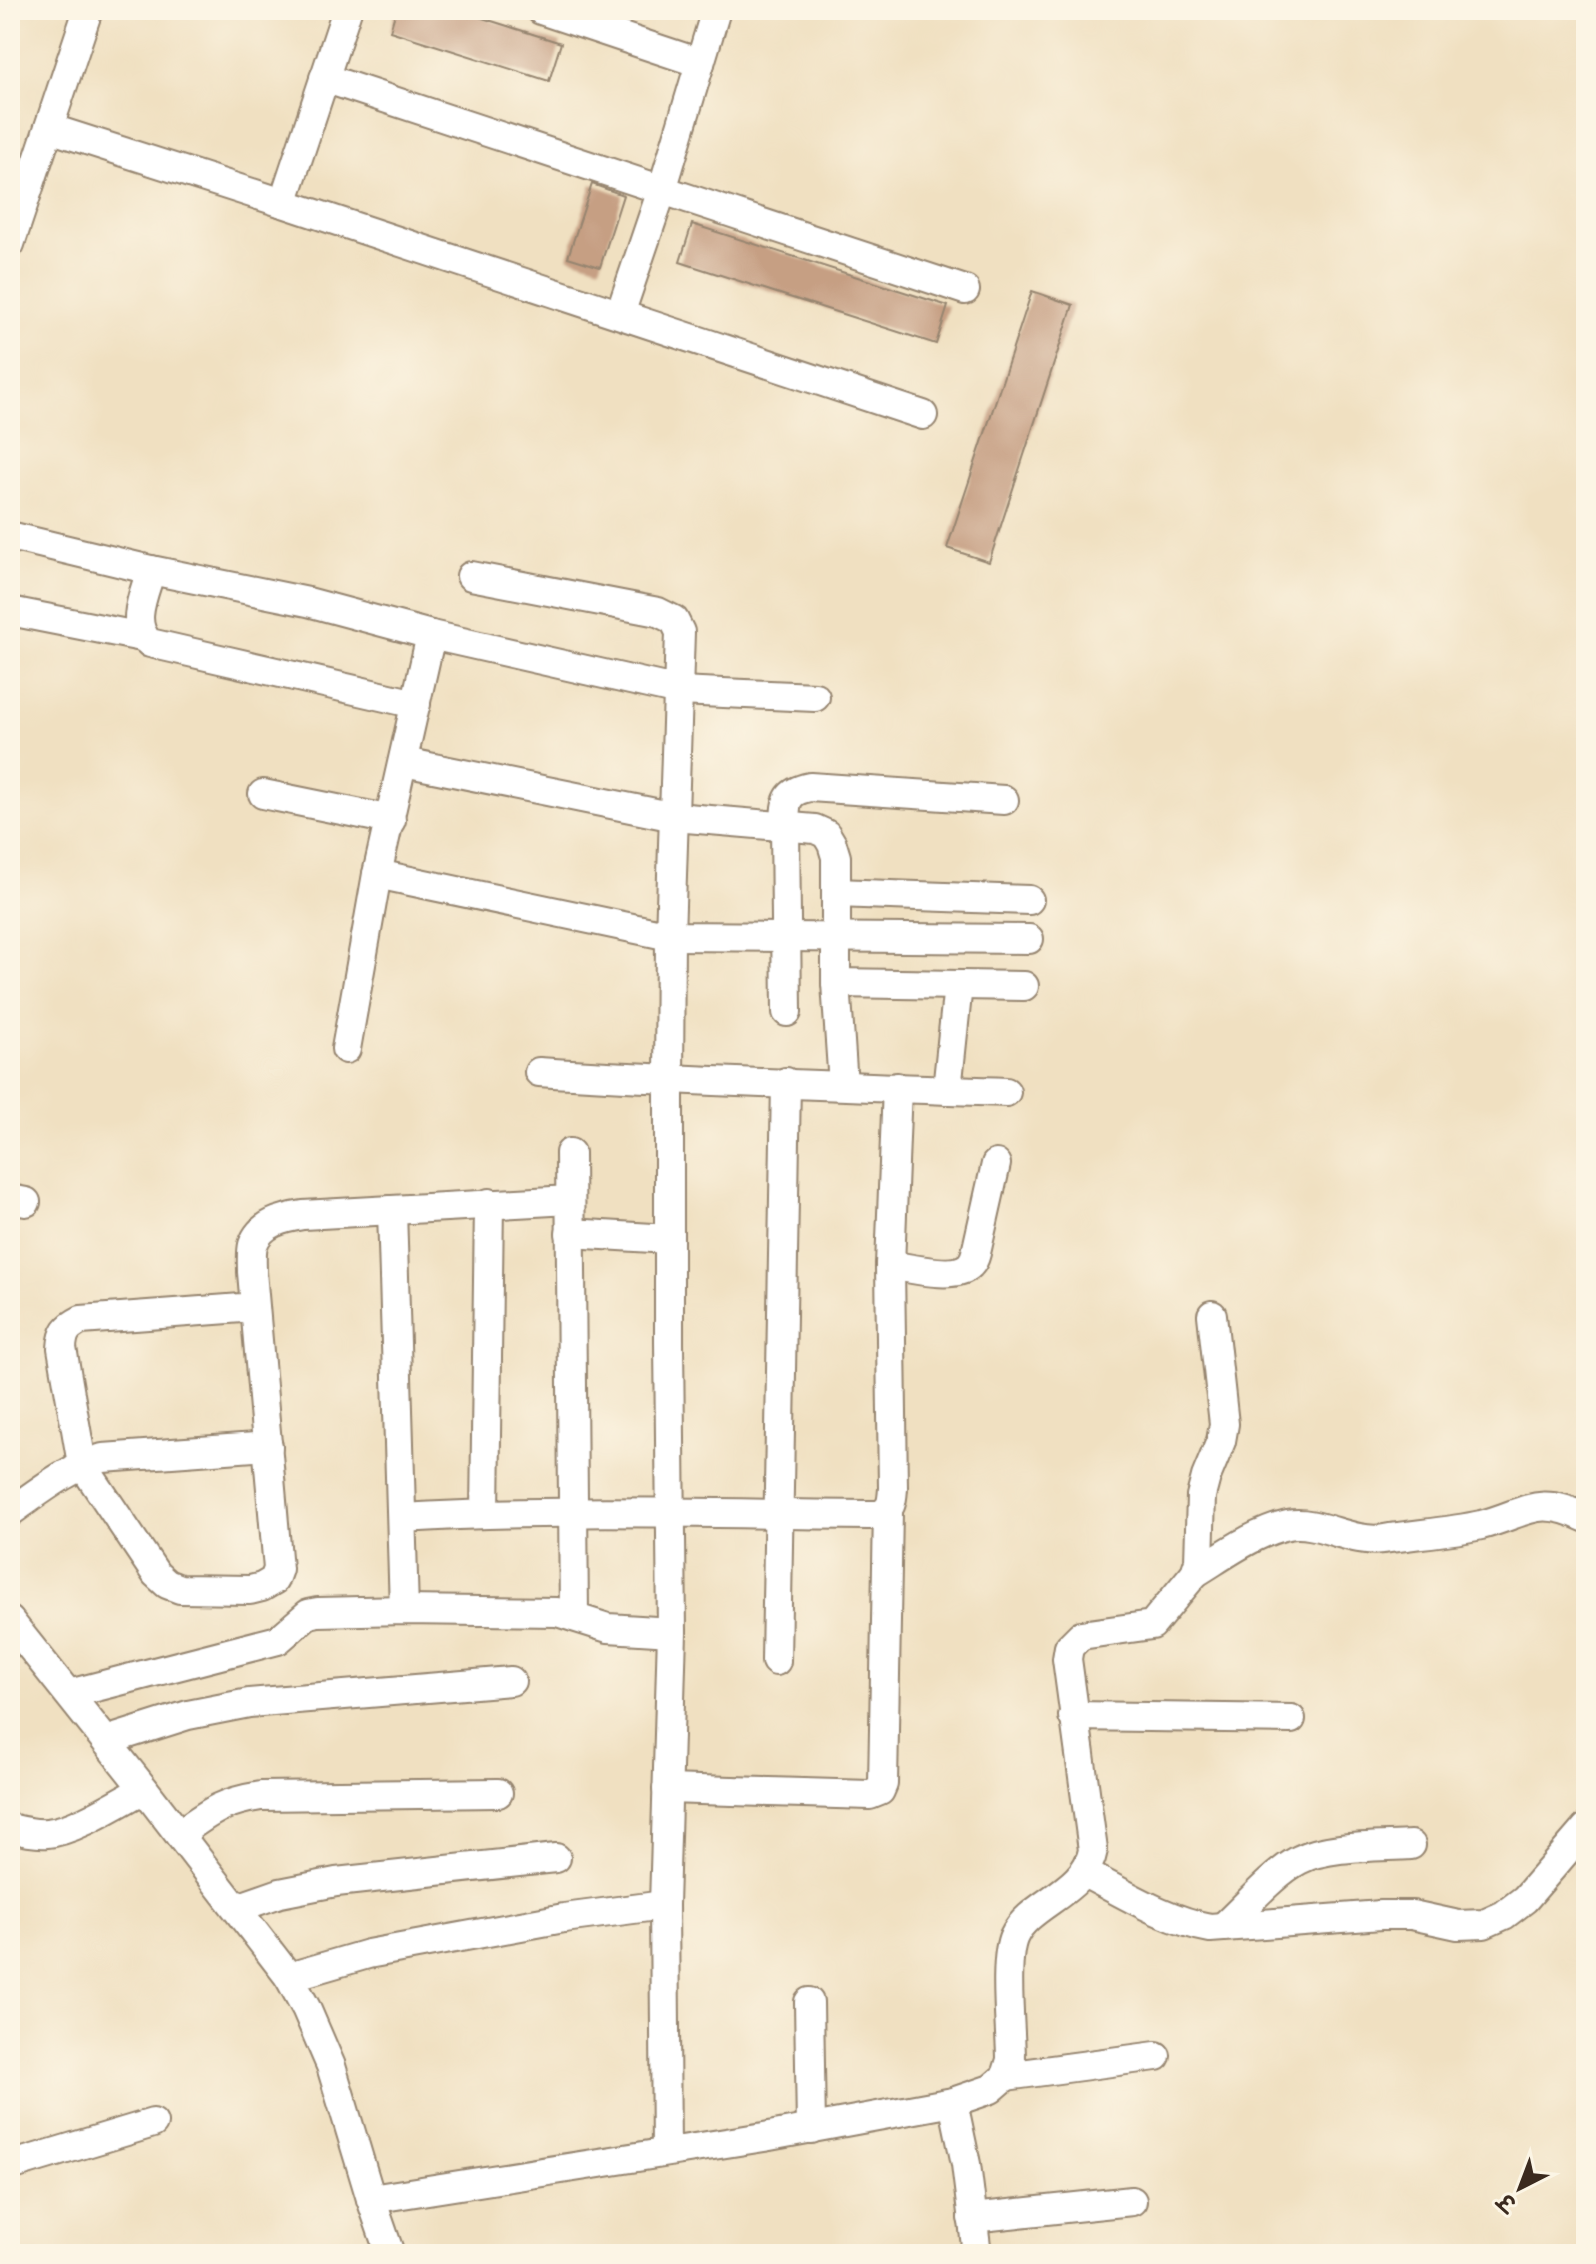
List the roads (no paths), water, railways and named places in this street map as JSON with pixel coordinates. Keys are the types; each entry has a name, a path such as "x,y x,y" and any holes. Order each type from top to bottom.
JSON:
{"street":[{"path":"10,244 88,10"},
{"path":"283,203 347,10"},
{"path":"541,10 700,63"},
{"path":"620,314 662,190 716,10"},
{"path":"324,78 965,290"},
{"path":"49,128 923,415"},
{"path":"10,536 151,570 308,602 431,635 679,691 815,697"},
{"path":"142,637 138,627 139,614 151,570"},
{"path":"471,576 658,612 674,620 680,632 670,936 672,1632 664,1905 666,2151"},
{"path":"10,611 142,637 161,646 416,704"},
{"path":"346,1049 377,874 431,635"},
{"path":"404,762 675,817 815,829 826,834 836,857 836,983 843,1085"},
{"path":"787,1012 785,826 786,803 790,795 798,789 810,787 1004,800"},
{"path":"263,794 391,820"},
{"path":"377,874 670,936 1029,939"},
{"path":"836,893 1029,900"},
{"path":"836,983 1024,986"},
{"path":"947,1090 958,985"},
{"path":"539,1072 669,1081 786,1082 1006,1092"},
{"path":"776,1661 786,1082"},
{"path":"667,1789 870,1795 880,1791 883,1784 888,1511 893,1488 890,1265 897,1087"},
{"path":"570,1153 574,1617"},
{"path":"890,1265 947,1273 962,1271 972,1264 996,1164"},
{"path":"255,1307 81,1320 70,1326 63,1335 62,1348 82,1464 148,1565 167,1584 180,1589 250,1590 274,1580 278,1569 252,1272 253,1245 262,1230 279,1220 303,1215 570,1200"},
{"path":"485,1513 489,1203"},
{"path":"392,1210 404,1610"},
{"path":"570,1233 669,1239"},
{"path":"371,2199 811,2129 953,2102 991,2089 1006,2076 1011,2060 1008,1958 1012,1940 1019,1927 1084,1873 1093,1850 1073,1716 1067,1659 1069,1647 1081,1635 1152,1625 1195,1573 1199,1561 1201,1496 1224,1424 1212,1315"},
{"path":"10,1512 67,1472 103,1458 268,1446"},
{"path":"1195,1573 1244,1543 1285,1526 1314,1526 1371,1541 1481,1524 1540,1505 1570,1510 1586,1518"},
{"path":"402,1518 573,1512 879,1515 888,1511"},
{"path":"69,1694 278,1640 308,1614 318,1612 557,1612 608,1628 672,1632"},
{"path":"14,1635 69,1694 289,1977 331,2066 390,2254"},
{"path":"106,1741 188,1715 249,1703 511,1681"},
{"path":"1073,1716 1291,1719"},
{"path":"10,1828 48,1833 68,1828 144,1789"},
{"path":"179,1834 232,1801 261,1796 498,1793"},
{"path":"1084,1873 1187,1924 1210,1928 1381,1915 1412,1915 1458,1925 1484,1924 1504,1915 1525,1899 1586,1828"},
{"path":"1223,1927 1282,1872 1302,1858 1322,1851 1411,1845"},
{"path":"237,1908 280,1893 336,1882 556,1858"},
{"path":"289,1977 368,1954 564,1918 664,1905"},
{"path":"809,2002 811,2129"},
{"path":"1006,2076 1156,2056"},
{"path":"953,2102 966,2164 977,2254"},
{"path":"10,2166 153,2123"},
{"path":"972,2218 1132,2201"}]}
